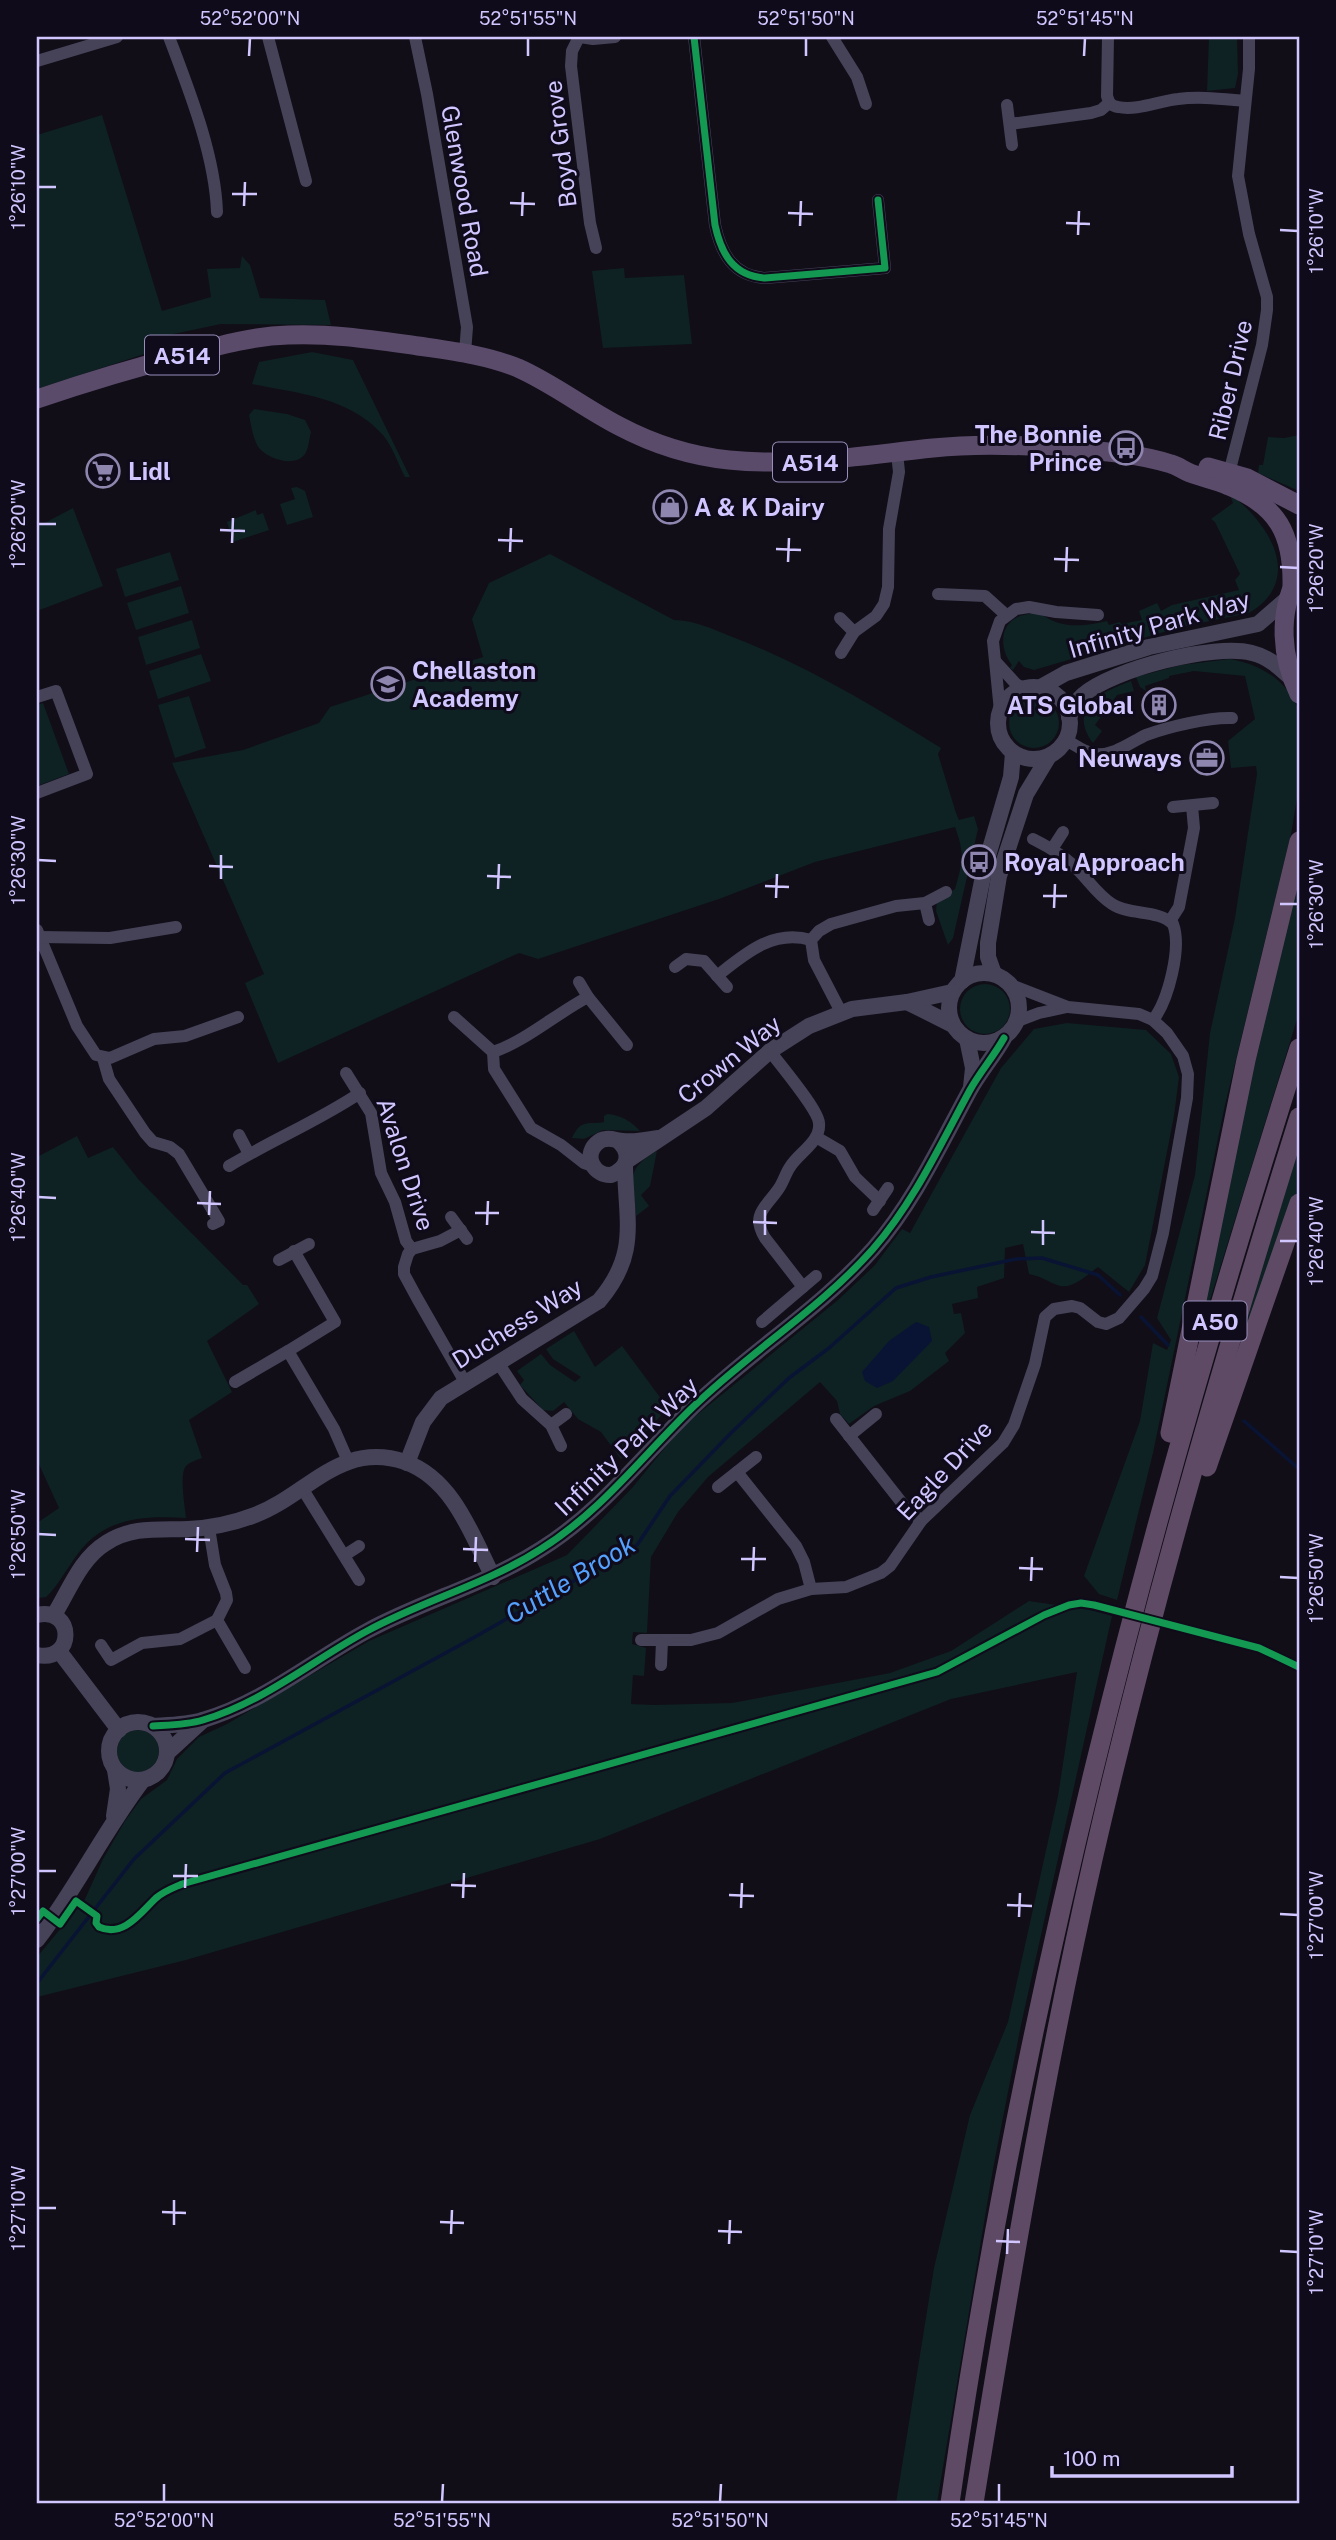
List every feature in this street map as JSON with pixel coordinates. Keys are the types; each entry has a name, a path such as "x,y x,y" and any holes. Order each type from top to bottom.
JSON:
{"highway":[{"path":"1146,1565 1167,1443 1243,1073 1299,841"},
{"name":"A50","path":"950,2503 968,2374 1034,2035 1075,1851 1146,1565 1193,1394 1299,1048"},
{"name":"A50","path":"974,2503 1053,2049 1094,1854 1160,1593 1236,1322 1299,1116"},
{"path":"1160,1593 1299,1203"}],"main road":[{"name":"A514","path":"37,398 160,361 248,339 286,335 331,336 466,353 531,374 648,440 682,452 726,460 782,463 953,446 1019,446 1110,452 1175,465 1189,464 1228,478 1264,486 1299,505"},
{"name":"A514","path":"1228,478 1266,507 1284,528 1291,553 1293,585"},
{"path":"1293,585 1284,636 1285,650 1296,686"}],"street":[{"path":"37,61 117,37"},
{"path":"169,37 207,152 217,212"},
{"path":"268,37 306,181"},
{"name":"Glenwood Road","path":"415,37 467,327 466,353"},
{"path":"580,37 615,37"},
{"name":"Boyd Grove","path":"580,37 572,51 571,66 598,241"},
{"path":"694,37 715,225 723,253 730,263 747,274 765,278 884,268 878,200"},
{"path":"832,37 856,77 866,104"},
{"path":"1108,37 1107,96 1114,107 1123,108 1177,99 1245,101"},
{"name":"Riber Drive","path":"1228,478 1262,345 1267,310 1267,297 1249,234 1238,176 1249,69 1249,37"},
{"path":"1010,124 1091,113 1101,110 1109,103"},
{"path":"1007,105 1012,145"},
{"path":"841,653 854,632 876,616 884,604 888,587 889,529 899,471 897,453"},
{"name":"Infinity Park Way","path":"1032,688 1066,673 1149,647 1258,624 1293,585"},
{"path":"938,594 985,596 1006,615"},
{"path":"1049,756 1031,759 1013,753 1000,734 994,634 1000,621 1016,609 1029,607 1098,615"},
{"path":"841,618 854,632"},
{"name":"Infinity Park Way","path":"1069,717 1080,697 1090,689 1130,671 1173,659 1225,651 1244,651 1267,658 1296,686"},
{"path":"994,974 988,957 988,943 999,876 1026,794 1049,756 1066,740 1069,729 1069,717 1059,698 1016,684 996,662"},
{"path":"1000,711 1008,699 1032,688"},
{"path":"37,698 56,691 87,774 37,793"},
{"path":"1066,740 1087,752 1103,754 1128,746 1149,734 1213,718 1232,718"},
{"path":"1013,753 1011,778 982,877 957,986 949,1008 953,1025 967,1039 984,1043 1004,1038 1018,1021 1068,1007"},
{"path":"1173,807 1213,803"},
{"path":"1170,920 1179,907 1194,828 1192,806"},
{"path":"1052,849 1063,832"},
{"path":"957,986 975,974 994,974 1011,985 1068,1007 1139,1014 1153,1020 1162,1009 1167,996 1177,933 1170,920 1114,905 1100,895 1076,867 1034,839"},
{"path":"841,1012 814,960 811,940 818,931 831,924 902,904 925,903 946,892"},
{"path":"925,903 929,920"},
{"path":"176,927 110,938 38,938 77,1026 96,1055 110,1058 154,1039 185,1036 238,1017"},
{"path":"717,975 762,943 799,936 811,940"},
{"path":"675,967 686,959 704,961 727,987"},
{"path":"579,982 627,1045"},
{"path":"1011,985 1018,995 1018,1021"},
{"name":"Crown Way","path":"493,1052 494,1069 523,1118 538,1134 561,1145 581,1161 608,1175 619,1172 626,1163 706,1108 770,1051 809,1026 841,1012 873,1005 906,1003 957,986"},
{"path":"454,1017 493,1052 508,1047 561,1011 588,997"},
{"name":"Crown Way","path":"906,1003 953,1025"},
{"name":"Eagle Drive","path":"641,1640 691,1640 718,1633 778,1599 811,1589 846,1587 881,1573 890,1566 921,1521 1003,1443 1014,1425 1035,1364 1045,1317 1054,1309 1072,1306 1106,1324 1114,1321 1138,1299 1152,1276 1163,1233 1187,1098 1188,1074 1178,1046 1153,1020"},
{"path":"225,1022 231,1035"},
{"name":"Infinity Park Way","path":"153,1726 202,1720 259,1696 370,1630 518,1564 574,1527 618,1486 707,1393 810,1309 874,1248 910,1199 971,1090 1004,1038"},
{"name":"Infinity Park Way","path":"967,1039 973,1068 971,1090"},
{"path":"770,1051 815,1111 820,1126 816,1137 791,1163 779,1189 766,1202 759,1217 760,1230 765,1238 803,1287"},
{"path":"103,1058 109,1079 145,1133 153,1142 170,1147 179,1154 219,1221 213,1224"},
{"name":"Avalon Drive","path":"346,1073 360,1093 374,1124 377,1160 395,1202 406,1241 412,1249"},
{"name":"Avalon Drive","path":"229,1166 320,1118 360,1093"},
{"path":"239,1135 249,1154"},
{"name":"Crown Way","path":"561,1145 586,1148 605,1139 643,1140 662,1137"},
{"path":"816,1137 840,1150 876,1206 888,1188"},
{"path":"617,1140 626,1149 626,1163"},
{"path":"593,1166 591,1154 594,1146"},
{"name":"Duchess Way","path":"407,1463 423,1422 441,1398 599,1301 606,1292 622,1268 627,1251 626,1163"},
{"name":"Duchess Way","path":"608,1175 626,1212"},
{"path":"452,1217 464,1235 412,1249 405,1260 404,1274 465,1382"},
{"path":"279,1260 309,1244"},
{"path":"234,1382 335,1322 294,1251"},
{"path":"762,1322 816,1276"},
{"path":"288,1351 334,1429 348,1461"},
{"path":"499,1364 522,1399 551,1425 561,1446"},
{"path":"849,1436 876,1414"},
{"path":"551,1425 566,1415"},
{"path":"836,1419 902,1503 921,1521"},
{"path":"718,1487 757,1457"},
{"path":"54,1615 84,1564 107,1542 133,1531 209,1528 258,1514 348,1461 385,1458 407,1463 429,1475 455,1503 493,1577"},
{"path":"737,1472 796,1546 804,1562 811,1589"},
{"path":"302,1488 359,1580"},
{"path":"111,1660 142,1643 180,1639 217,1620 227,1600 215,1565 209,1528"},
{"path":"345,1555 359,1546"},
{"path":"37,1615 54,1615 60,1619 66,1632 59,1651 46,1657 37,1655"},
{"path":"217,1620 245,1668"},
{"path":"661,1665 662,1641"},
{"path":"101,1645 119,1672"},
{"path":"59,1651 119,1730"},
{"name":"Infinity Park Way","path":"167,1753 202,1720"},
{"path":"37,1940 143,1780 159,1771 167,1753 165,1736 153,1726 127,1724 112,1738 109,1748 118,1789 113,1822"},
{"path":"115,1770 128,1779 143,1780"}],"shaded area":[{"path":"1209,37 1237,37 1238,74 1235,88 1207,91"},
{"path":"102,115 162,311 211,297 207,269 240,268 242,256 250,265 260,298 325,300 331,325 221,324 164,336 169,346 37,389 37,135"},
{"path":"624,268 625,278 684,275 692,344 603,348 592,271"},
{"path":"312,352 353,360 410,477 405,477 386,438 354,412 321,398 252,384 259,362"},
{"path":"254,409 305,420 311,432 305,454 295,461 288,461 263,452 257,445 251,427 249,415"},
{"path":"1299,435 1299,491 1258,473 1259,465 1263,465 1268,437"},
{"path":"297,487 305,491 313,517 287,525 280,504 295,499 291,488"},
{"path":"1229,493 1257,519 1275,551 1278,568 1275,584 1266,599 1249,613 1181,627 1034,670 1024,667 1019,661 1013,670 1010,668 1012,665 1004,650 1004,634 1012,621 1019,617 1037,614 1071,625 1107,621 1109,625 1121,624 1142,620 1139,611 1157,603 1161,611 1172,605 1239,590 1235,580 1240,574 1215,522 1211,519 1233,503"},
{"path":"73,508 103,586 37,611 37,527"},
{"path":"256,510 257,515 263,513 269,530 233,542 227,522"},
{"path":"170,552 179,580 125,597 116,569"},
{"path":"550,554 674,620 703,625 812,673 941,748 938,754 959,820 974,816 978,829 953,938 948,945 936,911 937,900 955,889 960,871 962,852 955,827 815,862 719,899 538,959 519,953 278,1063 245,983 264,974 172,763 243,750 319,723 330,707 483,657 472,619 489,583"},
{"path":"181,586 189,613 136,630 127,603"},
{"path":"192,620 200,648 146,665 138,637"},
{"path":"201,654 211,681 158,699 149,671"},
{"path":"1230,659 1263,670 1280,683 1294,700 1299,711 1299,787 1291,834 1225,1105 1153,1453 1117,1600 1099,1594 1084,1576 1140,1421 1153,1343 1167,1350 1171,1340 1157,1318 1195,1175 1210,1033 1235,918 1257,774 1256,766 1231,768 1228,741 1255,719 1245,676 1194,671 1169,676 1145,686 1146,691 1140,687 1136,677 1181,665"},
{"path":"1131,681 1134,691 1117,695 1095,725 1102,731 1093,743 1086,730 1086,710 1099,696"},
{"path":"189,696 206,748 175,758 158,705"},
{"path":"1034,698 1051,706 1059,723 1051,740 1034,748 1017,740 1009,723 1017,706"},
{"path":"43,703 69,774 37,786 37,705"},
{"path":"1299,868 1299,1013 1198,1339 1244,1092"},
{"path":"985,984 1002,992 1010,1009 1002,1026 985,1034 968,1026 960,1009 968,992"},
{"path":"1067,1023 1146,1030 1171,1054 1179,1077 1145,1265 1129,1292 1098,1267 1073,1284 1057,1285 1029,1274 1023,1244 1005,1248 1004,1278 977,1287 978,1298 952,1304 954,1314 961,1313 965,1333 945,1353 949,1361 910,1391 874,1406 849,1424 840,1414 837,1401 820,1382 708,1477 678,1512 651,1557 647,1633 633,1632 632,1644 646,1648 644,1676 633,1675 631,1704 732,1703 890,1673 951,1651 1029,1601 1112,1616 1021,2025 993,2169 937,2503 896,2503 934,2268 970,2115 1008,2022 1058,1796 1077,1672 951,1699 600,1839 186,1960 37,1997 37,1957 85,1899 103,1859 141,1799 167,1780 177,1759 199,1737 227,1724 369,1641 567,1555 632,1488 682,1427 838,1300 875,1265 902,1229 910,1233 1001,1068 1034,1029"},
{"path":"607,1114 625,1119 640,1131 603,1130 584,1139 572,1138 579,1127 604,1122 604,1116"},
{"path":"77,1136 88,1158 113,1147 139,1180 243,1285 247,1285 259,1304 207,1341 232,1392 189,1420 202,1458 189,1463 184,1470 186,1518 146,1518 109,1527 87,1543 46,1597 38,1598 37,1523 59,1508 37,1460 37,1157"},
{"path":"1299,1141 1299,1187 1228,1387 1249,1302"},
{"path":"657,1151 650,1186 641,1195 649,1206 636,1216 633,1177 639,1164"},
{"path":"574,1331 595,1367 622,1346 668,1408 621,1459 601,1432 578,1419 564,1402 553,1411 543,1410 520,1385 524,1380 517,1371 541,1354 550,1365 575,1382 581,1377 553,1359 546,1349"},
{"path":"138,1730 153,1736 159,1751 153,1766 138,1772 123,1766 117,1751 123,1736"}],"water":[{"path":"916,1322 929,1327 932,1341 893,1381 877,1388 865,1381 862,1372 889,1341"}],"waterway":[{"name":"Cuttle Brook","path":"37,1983 134,1859 225,1773 637,1545 670,1496 732,1432 789,1378 829,1348 896,1288 931,1277 1016,1259 1042,1258 1098,1275 1120,1295"},
{"name":"Cuttle Brook","path":"1141,1317 1168,1345"},
{"name":"Cuttle Brook","path":"1244,1421 1299,1469"}],"cycle path":[{"path":"694,37 715,225 725,254 737,268 765,278 885,268 878,200"},
{"path":"153,1726 197,1722 247,1703 367,1631 520,1561 583,1518 694,1406 831,1291 873,1249 914,1193 970,1090 1004,1038"},
{"path":"37,1919 43,1911 60,1924 76,1901 97,1916 96,1923 99,1927 116,1929 131,1922 159,1896 182,1884 937,1672 1044,1615 1069,1605 1094,1605 1259,1648 1299,1667"}],"place":[{"name":"The Bonnie Prince","path":"1126,448"},
{"name":"Lidl","path":"103,471"},
{"name":"A & K Dairy","path":"670,507"},
{"name":"Chellaston Academy","path":"388,684"},
{"name":"ATS Global","path":"1159,705"},
{"name":"Neuways","path":"1207,758"},
{"name":"Royal Approach","path":"979,862"}]}
